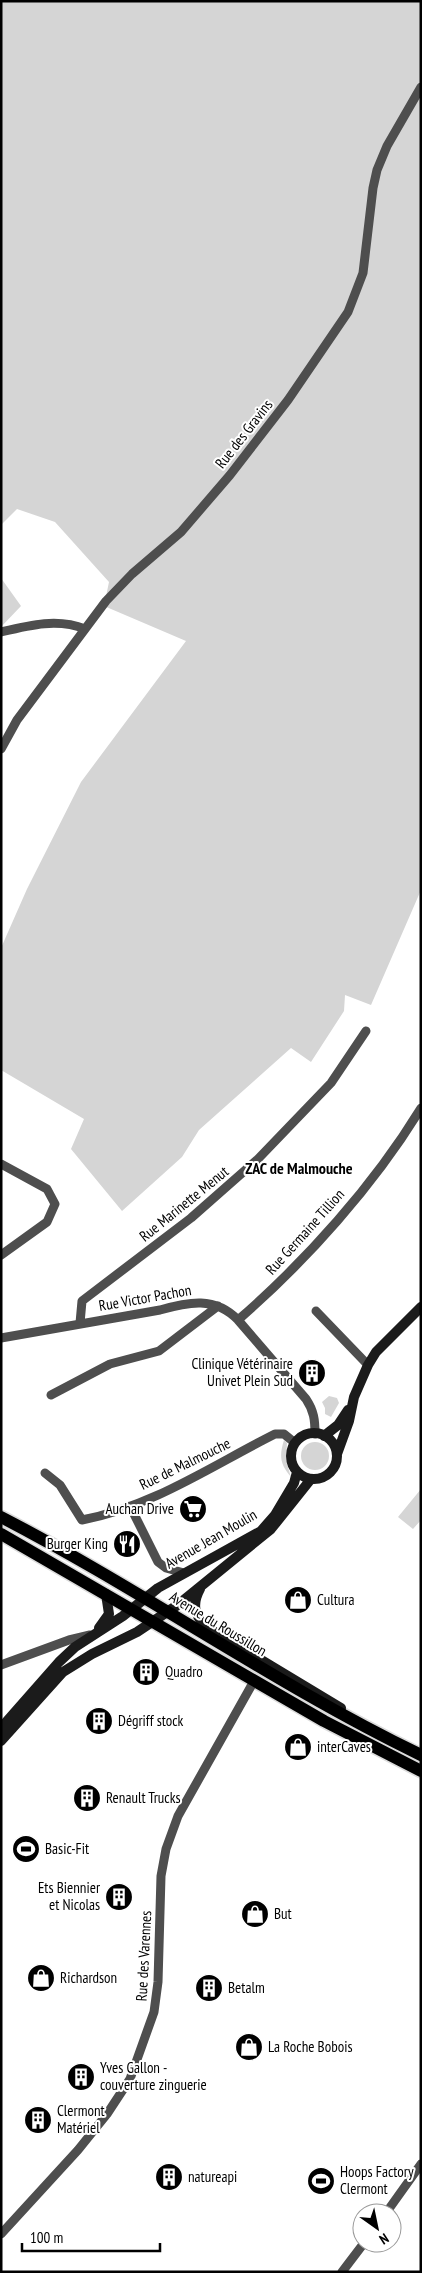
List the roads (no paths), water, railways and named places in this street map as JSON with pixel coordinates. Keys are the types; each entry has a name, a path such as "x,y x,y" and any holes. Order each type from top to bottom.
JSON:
{"main road":[{"path":"350,1407 349,1421 337,1454 336,1463 330,1473 320,1478 311,1479 297,1472 291,1458 295,1443 304,1436 319,1434 338,1425 350,1407 368,1365 376,1352 421,1307"},
{"path":"319,1434 331,1441 337,1454"},
{"name":"Avenue Jean Moulin","path":"1,1728 59,1662 72,1644 93,1635 132,1610 145,1597 184,1573 262,1531 275,1515 294,1483 297,1472"},
{"name":"Avenue Jean Moulin","path":"1,1742 56,1679 82,1660 153,1623 168,1613 205,1581 271,1530 311,1479"},
{"name":"Avenue du Roussillon","path":"1,1517 61,1548 145,1597 168,1613 212,1635 324,1705 421,1755"},
{"name":"Avenue du Roussillon","path":"1,1534 324,1721 421,1771"},
{"path":"205,1581 195,1597 194,1606 199,1620 212,1635 336,1704 361,1725"},
{"path":"93,1635 109,1614 106,1594"}],"street":[{"name":"Rue des Gravins","path":"1,749 16,720 115,590 181,532 230,475 288,400 348,312 363,273 373,188 378,170 387,146 421,87"},
{"path":"1,632 24,626 69,622 85,629"},
{"name":"Rue Marinette Menut","path":"80,1323 82,1301 184,1223 257,1160 331,1084 366,1031"},
{"name":"Rue Germaine Tillion","path":"238,1320 275,1286 336,1220 387,1157 421,1108"},
{"path":"1,1164 47,1189 55,1204 47,1222 1,1255"},
{"name":"Rue Victor Pachon","path":"1,1338 160,1310 185,1302 218,1306 230,1312 238,1320 312,1408 319,1434"},
{"path":"51,1395 110,1364 159,1352 218,1306"},
{"path":"316,1312 368,1365"},
{"name":"Rue de Malmouche","path":"45,1473 60,1485 82,1520 130,1506 174,1486 275,1434 284,1434 295,1443"},
{"path":"130,1506 158,1562 166,1568 184,1573"},
{"path":"1,1665 48,1648 72,1644 82,1660"},
{"name":"Rue des Varennes","path":"1,2234 78,2150 107,2114 130,2079 154,2012 158,1982 161,1876 166,1849 178,1816 254,1681"},
{"path":"393,2203 421,2164"},
{"path":"342,2272 356,2253"}],"place":[{"name":"Clinique Vétérinaire Univet Plein Sud","path":"312,1373"},
{"name":"Auchan Drive","path":"193,1509"},
{"name":"Burger King","path":"127,1544"},
{"name":"Cultura","path":"298,1600"},
{"name":"Quadro","path":"146,1672"},
{"name":"Dégriff stock","path":"99,1721"},
{"name":"interCaves","path":"298,1747"},
{"name":"Renault Trucks","path":"87,1798"},
{"name":"Basic-Fit","path":"26,1849"},
{"name":"Ets Biennier et Nicolas","path":"119,1897"},
{"name":"But","path":"255,1914"},
{"name":"Richardson","path":"41,1978"},
{"name":"Betalm","path":"209,1988"},
{"name":"La Roche Bobois","path":"249,2047"},
{"name":"Yves Gallon - couverture zinguerie","path":"81,2077"},
{"name":"Clermont Matériel","path":"38,2120"},
{"name":"natureapi","path":"169,2177"},
{"name":"Hoops Factory Clermont","path":"321,2181"}],"district":[{"name":"ZAC de Malmouche","path":"299,1168"}]}
